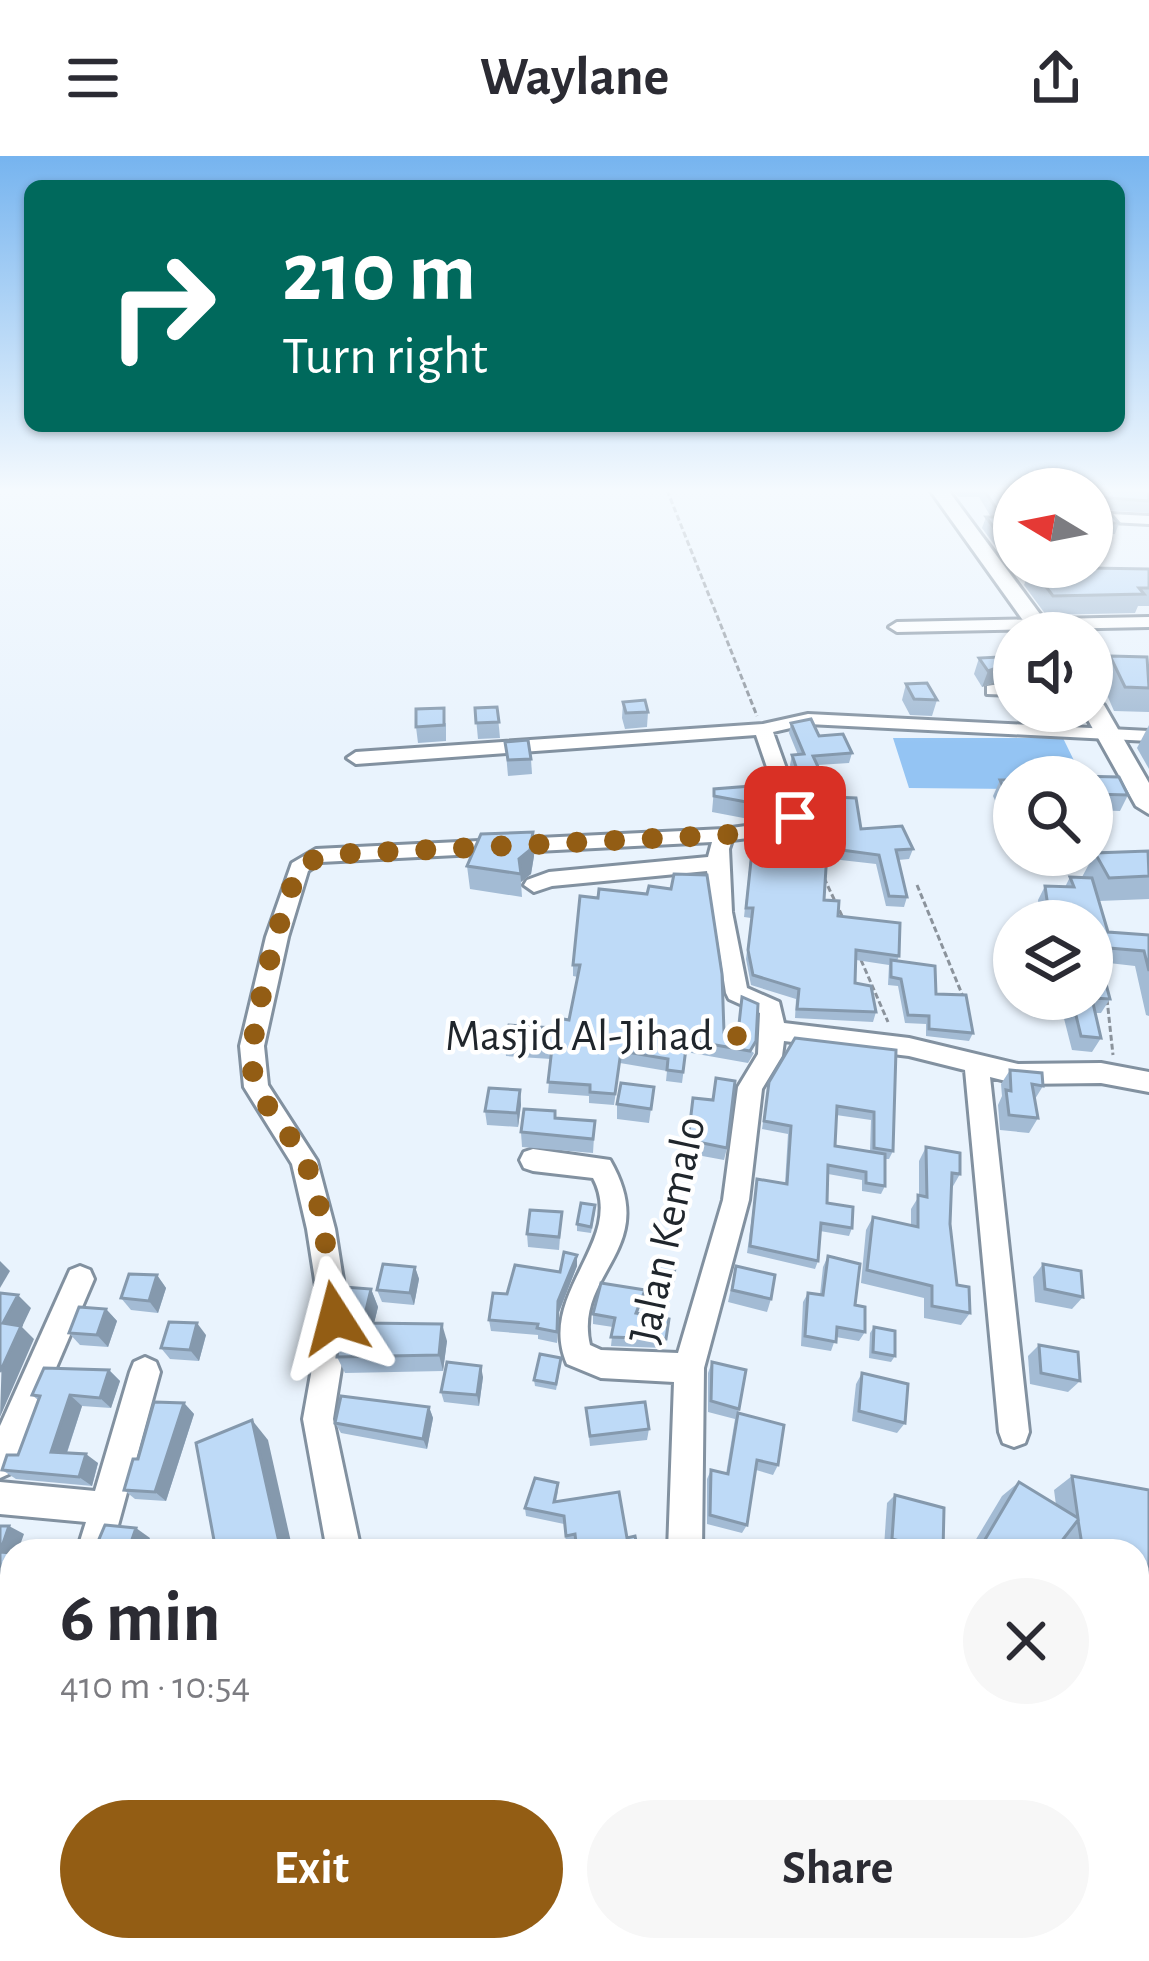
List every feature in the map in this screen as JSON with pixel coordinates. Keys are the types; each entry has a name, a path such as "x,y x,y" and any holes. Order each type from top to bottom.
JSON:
{"main road":[{"path":"1000,574 1027,612"},
{"path":"1109,733 1149,806"}],"street":[{"path":"1113,624 1149,622"},
{"path":"897,627 993,628"},
{"path":"356,758 763,729 808,719 1149,736"},
{"path":"342,1539 318,1419 335,1318 314,1190 304,1160 256,1087 252,1066 252,1046 277,937 299,868 310,858 329,855 724,835 785,826 795,817 763,729"},
{"path":"724,835 719,841 722,916 737,993 770,1008 773,1030 898,1046 1036,1076 1116,1075 1149,1082"},
{"path":"534,885 549,879 719,863"},
{"name":"Jalan Kemalo","path":"685,1539 689,1368 736,1200 752,1081 770,1056 773,1030"},
{"path":"976,1065 1014,1432"},
{"path":"533,1160 601,1168 617,1196 615,1222 584,1290 572,1335 577,1354 601,1364 689,1368"},
{"path":"0,1462 80,1279"},
{"path":"98,1539 145,1372"},
{"path":"0,1498 110,1508"}],"path":[{"path":"701,574 763,729"},
{"path":"823,874 848,929"},
{"path":"917,885 964,998"},
{"path":"856,949 898,1046"},
{"path":"1110,1020 1116,1075"}],"shaded area":[{"path":"893,738 1063,738 1072,756 993,756 993,789 909,788"}],"building":[{"path":"1113,574 1149,574 1149,588 1139,588 1144,594 1053,596 1047,588 1113,588"},
{"path":"1113,656 1147,657 1149,688 1125,687"},
{"path":"993,657 993,669 988,671 979,658"},
{"path":"927,683 937,700 914,699 906,684"},
{"path":"645,700 648,712 626,713 623,702"},
{"path":"497,707 499,722 476,723 475,708"},
{"path":"444,708 444,725 416,727 416,709"},
{"path":"811,719 819,736 843,734 852,753 813,756 832,797 856,798 861,829 902,826 913,849 896,850 907,897 889,896 879,855 827,852 824,900 839,901 838,916 900,923 899,956 856,950 855,983 871,986 876,1012 797,1009 799,989 753,975 748,950 753,908 746,908 754,832 790,827 811,810 792,755 804,754 791,723"},
{"path":"528,740 531,759 508,760 505,742"},
{"path":"1113,777 1119,777 1128,795 1113,795"},
{"path":"777,784 782,799 757,804 714,796 714,789"},
{"path":"533,832 530,850 519,859 521,874 467,866 481,834"},
{"path":"1148,851 1149,876 1109,878 1113,876 1113,852"},
{"path":"674,874 707,875 722,974 724,1032 738,1033 742,997 758,1004 756,1041 750,1051 687,1040 683,1072 667,1070 668,1059 621,1051 615,1094 590,1092 590,1085 548,1082 552,1048 505,1045 509,1025 554,1028 557,1018 569,1020 580,965 573,965 580,896 598,898 599,889 647,894 649,886 671,889"},
{"path":"1070,877 1092,878 1099,900 1047,900 1045,886 1074,887"},
{"path":"1113,932 1149,935 1149,971 1144,951 1113,948"},
{"path":"891,960 935,966 936,994 966,995 973,1033 929,1029 929,1016 908,1015 901,979 891,977"},
{"path":"1077,1020 1097,1020 1101,1038 1081,1036"},
{"path":"795,1038 896,1050 893,1151 874,1148 874,1112 837,1106 835,1146 885,1154 885,1186 866,1183 866,1172 828,1165 827,1203 853,1207 852,1228 821,1223 818,1261 750,1246 757,1179 787,1184 791,1126 764,1121 769,1082"},
{"path":"1010,1070 1042,1073 1043,1086 1032,1084 1038,1118 1009,1115"},
{"path":"716,1078 735,1081 727,1148 688,1140 693,1098 713,1100"},
{"path":"621,1083 654,1087 651,1109 617,1104"},
{"path":"489,1088 520,1090 517,1113 485,1111"},
{"path":"524,1109 555,1111 555,1118 595,1121 593,1139 521,1132"},
{"path":"926,1147 960,1153 960,1174 952,1173 950,1224 957,1285 969,1287 970,1313 932,1306 932,1286 867,1270 873,1217 918,1227 918,1195 927,1197"},
{"path":"581,1203 595,1205 591,1227 577,1224"},
{"path":"530,1210 562,1212 559,1237 527,1234"},
{"path":"564,1252 577,1255 558,1301 557,1332 537,1328 538,1324 489,1320 493,1293 507,1294 515,1265 560,1272"},
{"path":"828,1256 860,1264 855,1305 865,1307 865,1332 837,1327 836,1342 805,1336 808,1293 823,1295"},
{"path":"656,1259 676,1262 672,1286 652,1282"},
{"path":"383,1264 415,1267 410,1293 377,1290"},
{"path":"1043,1264 1081,1271 1083,1297 1045,1289"},
{"path":"736,1266 775,1275 771,1299 732,1290"},
{"path":"129,1274 157,1275 149,1301 121,1298"},
{"path":"601,1283 645,1290 636,1313 669,1319 666,1339 611,1337 615,1318 593,1314"},
{"path":"344,1287 371,1289 363,1323 442,1324 439,1355 337,1357"},
{"path":"0,1293 18,1295 3,1323 21,1326 0,1372"},
{"path":"79,1307 106,1309 97,1335 69,1333"},
{"path":"169,1322 197,1323 190,1350 161,1348"},
{"path":"874,1327 895,1331 895,1356 873,1352"},
{"path":"1039,1345 1078,1352 1080,1381 1041,1373"},
{"path":"540,1354 561,1358 556,1384 534,1380"},
{"path":"447,1362 481,1366 477,1395 441,1392"},
{"path":"712,1362 746,1370 739,1409 711,1401"},
{"path":"44,1368 109,1370 100,1398 70,1395 51,1452 86,1454 79,1477 2,1470 7,1455 18,1455 40,1396 32,1395"},
{"path":"862,1373 908,1384 905,1423 859,1411"},
{"path":"341,1396 429,1407 423,1439 335,1423"},
{"path":"154,1402 184,1403 155,1492 124,1490 133,1459 138,1459"},
{"path":"645,1402 649,1429 590,1436 586,1408"},
{"path":"738,1413 784,1425 778,1465 757,1460 747,1525 710,1515 711,1470 728,1474"},
{"path":"252,1420 278,1539 214,1539 196,1443"},
{"path":"1072,1476 1149,1490 1149,1539 1081,1539 1078,1520 1063,1539 985,1539 1019,1482 1078,1518"},
{"path":"535,1478 558,1483 554,1502 619,1492 627,1538 636,1539 576,1539 575,1534 566,1536 564,1516 525,1508"},
{"path":"895,1495 944,1508 943,1539 892,1539"},
{"path":"105,1525 136,1528 132,1539 99,1539"}],"place":[{"name":"Masjid Al-Jihad","path":"737,1036"}],"route":[{"path":"335,1318 314,1190 304,1160 256,1087 252,1066 252,1046 277,937 304,862 342,854 724,835 780,828 795,817"}]}
